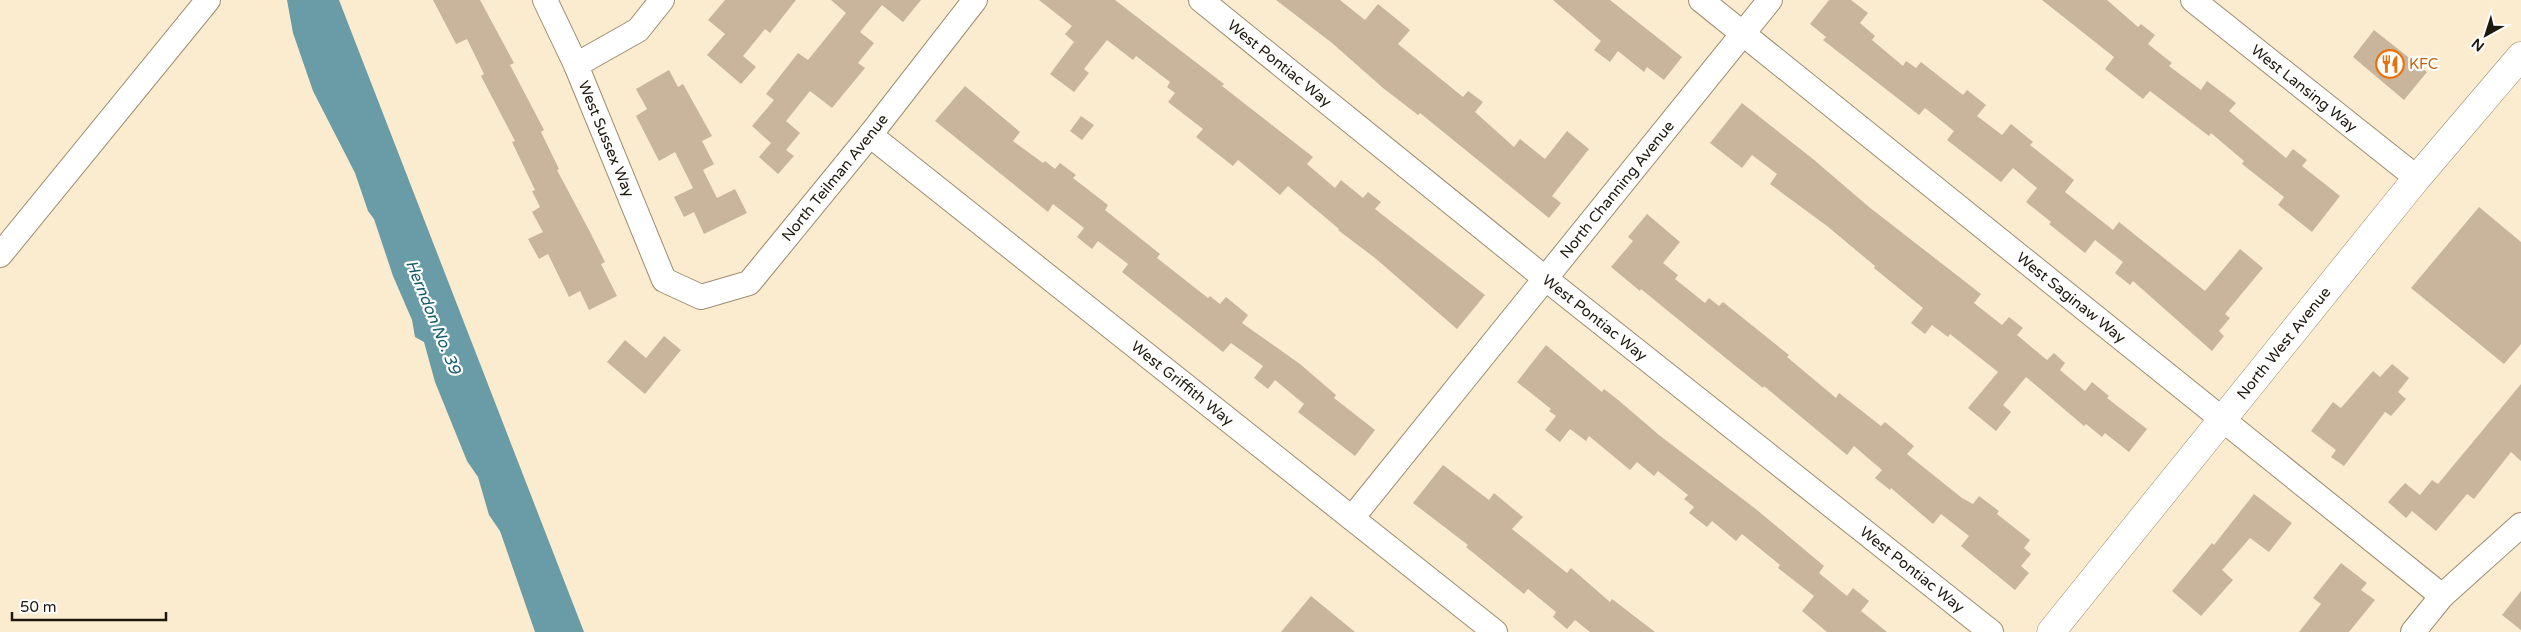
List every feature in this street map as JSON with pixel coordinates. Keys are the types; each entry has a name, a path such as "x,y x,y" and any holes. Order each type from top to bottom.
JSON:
{"main road":[{"name":"North West Avenue","path":"2051,632 2223,422 2417,178 2521,56"}],"street":[{"path":"0,254 208,0"},
{"name":"West Sussex Way","path":"545,0 576,65 664,280"},
{"path":"576,65 638,30 662,0"},
{"name":"North Teilman Avenue","path":"664,280 701,297 749,283 870,135 975,0"},
{"name":"West Pontiac Way","path":"1201,0 1546,279 1991,632"},
{"name":"West Saginaw Way","path":"1701,0 2223,422 2442,596"},
{"name":"North Channing Avenue","path":"1352,518 1770,0"},
{"name":"West Lansing Way","path":"2193,0 2417,178"},
{"name":"West Griffith Way","path":"870,135 1495,632"},
{"path":"2413,632 2442,596 2521,525"}],"water":[{"name":"Herndon No. 39","path":"287,0 339,0 584,632 535,632 500,531 489,515 478,477 467,461 435,382 424,342 415,337 412,320 393,276 374,219 368,211 355,173 313,91 293,33"}],"building":[{"path":"433,0 480,0 514,63 510,65 544,130 541,132 559,169 557,170 605,262 601,264 617,296 589,310 580,291 569,297 548,254 539,259 528,239 543,232 532,212 540,207 532,191 535,190 512,142 515,141 481,76 484,74 467,39 456,44"},
{"path":"725,0 796,0 770,33 765,29 743,56 756,67 741,84 707,55 725,34 708,20"},
{"path":"831,0 921,0 903,22 882,5 860,32 874,43 858,63 865,68 832,108 810,91 786,121 800,133 786,150 794,156 778,174 759,157 771,143 752,126 774,100 766,94 798,53 808,60 846,13"},
{"path":"1039,0 1115,0 1224,84 1222,86 1313,157 1307,164 1335,188 1341,180 1363,198 1368,192 1381,202 1375,209 1485,295 1457,329 1288,186 1280,195 1238,160 1233,166 1196,137 1203,129 1168,102 1175,93 1167,87 1170,82 1136,56 1133,60 1107,40 1084,69 1089,73 1074,92 1050,74 1074,42 1065,34 1072,26"},
{"path":"1276,0 1340,0 1365,20 1378,4 1410,30 1398,44 1463,97 1468,91 1483,102 1475,112 1514,147 1520,139 1545,159 1567,131 1589,149 1552,196 1561,203 1549,218 1420,113 1418,115 1383,88 1332,43"},
{"path":"1553,0 1610,0 1682,57 1664,80 1647,67 1644,72 1618,51 1610,62 1594,50 1601,41"},
{"path":"1829,0 1851,0 1868,13 1860,23 1875,36 1872,40 1903,66 1906,61 1916,68 1921,62 1963,95 1967,90 1986,105 1977,116 2002,135 2011,124 2033,142 2030,145 2074,180 2065,192 2113,230 2119,222 2205,291 2240,249 2263,268 2225,314 2230,318 2219,331 2224,336 2212,351 2133,281 2130,285 2115,273 2123,262 2095,240 2085,253 2049,224 2051,222 2026,202 2037,188 2013,168 2001,182 1947,140 1954,131 1925,108 1919,115 1823,40 1826,37 1810,24"},
{"path":"2042,0 2107,0 2138,27 2141,24 2155,35 2148,44 2172,63 2169,66 2201,90 2207,81 2236,103 2229,111 2286,158 2293,149 2307,160 2302,166 2340,196 2312,232 2278,205 2284,197 2242,164 2244,161 2211,133 2209,136 2150,91 2143,99 2105,69 2114,57"},
{"name":"KFC","path":"2374,30 2427,72 2404,100 2353,57"},
{"path":"669,70 678,87 683,84 712,136 702,141 714,164 703,170 717,198 735,189 747,213 704,234 694,212 684,217 674,197 693,188 675,152 659,161 636,116 647,109 636,89"},
{"path":"965,86 1020,132 1013,141 1043,163 1045,161 1055,169 1060,163 1076,175 1073,178 1108,205 1105,210 1160,254 1157,258 1208,298 1210,296 1220,304 1226,297 1248,315 1242,323 1300,364 1336,395 1334,398 1375,430 1355,456 1298,412 1304,404 1275,380 1268,389 1254,378 1263,366 1231,343 1223,352 1122,272 1128,264 1098,241 1092,249 1077,237 1084,228 1053,204 1048,212 935,121"},
{"path":"1742,103 1813,159 1869,207 1981,294 1974,303 2002,325 2009,317 2023,328 2017,335 2047,360 2054,353 2065,363 2060,370 2085,391 2092,382 2109,396 2107,398 2147,429 2129,452 2105,433 2102,437 2086,424 2084,426 2026,377 2003,405 2011,412 1996,431 1968,408 1998,372 1950,334 1948,337 1932,325 1925,334 1911,323 1923,308 1827,226 1770,184 1777,174 1752,155 1742,168 1710,143"},
{"path":"1081,116 1094,125 1082,140 1070,131"},
{"path":"2479,207 2521,242 2521,344 2504,364 2411,288"},
{"path":"1647,214 1680,242 1663,263 1678,275 1675,279 1705,303 1709,298 1719,306 1723,302 1789,355 1787,357 1836,398 1839,393 1881,426 1885,422 1914,446 1907,454 1962,498 1973,504 1979,496 1999,511 1997,514 2030,540 2024,548 2031,554 2021,566 2029,573 2015,590 1961,546 1969,536 1941,514 1933,524 1891,488 1890,490 1875,478 1882,470 1854,446 1847,455 1764,386 1763,388 1611,267 1633,241 1628,237"},
{"path":"664,336 681,350 645,394 607,362 625,340 646,358"},
{"path":"1546,345 1602,392 1604,389 1659,435 1757,510 1824,566 1819,573 1847,596 1853,588 1869,601 1861,611 1887,632 1827,632 1802,611 1814,596 1778,568 1780,565 1742,534 1736,541 1712,521 1707,527 1689,513 1694,507 1684,499 1688,495 1658,471 1654,476 1637,462 1630,470 1589,436 1586,441 1570,429 1560,442 1545,430 1556,416 1549,411 1551,409 1517,382"},
{"path":"2392,364 2409,378 2398,392 2406,399 2391,416 2385,412 2344,466 2331,457 2336,450 2311,431 2333,402 2341,408 2373,371 2380,377"},
{"path":"2521,384 2521,461 2511,452 2474,499 2467,494 2436,531 2412,511 2406,518 2388,502 2405,483 2420,495 2432,480 2438,484"},
{"path":"1443,465 1489,500 1494,493 1523,517 1512,529 1567,573 1571,568 1610,602 1612,599 1655,632 1590,632 1575,620 1567,629 1553,617 1556,612 1528,589 1524,594 1466,547 1468,545 1413,503"},
{"path":"2254,494 2292,523 2269,552 2250,538 2222,570 2233,580 2201,616 2172,591 2212,543 2214,545"},
{"path":"2341,563 2367,583 2361,590 2375,600 2349,632 2299,632 2321,604 2313,598"},
{"path":"2521,591 2521,630 2502,615"},
{"path":"1311,596 1355,632 1281,632"}],"place":[{"name":"KFC","path":"2390,64"}]}
